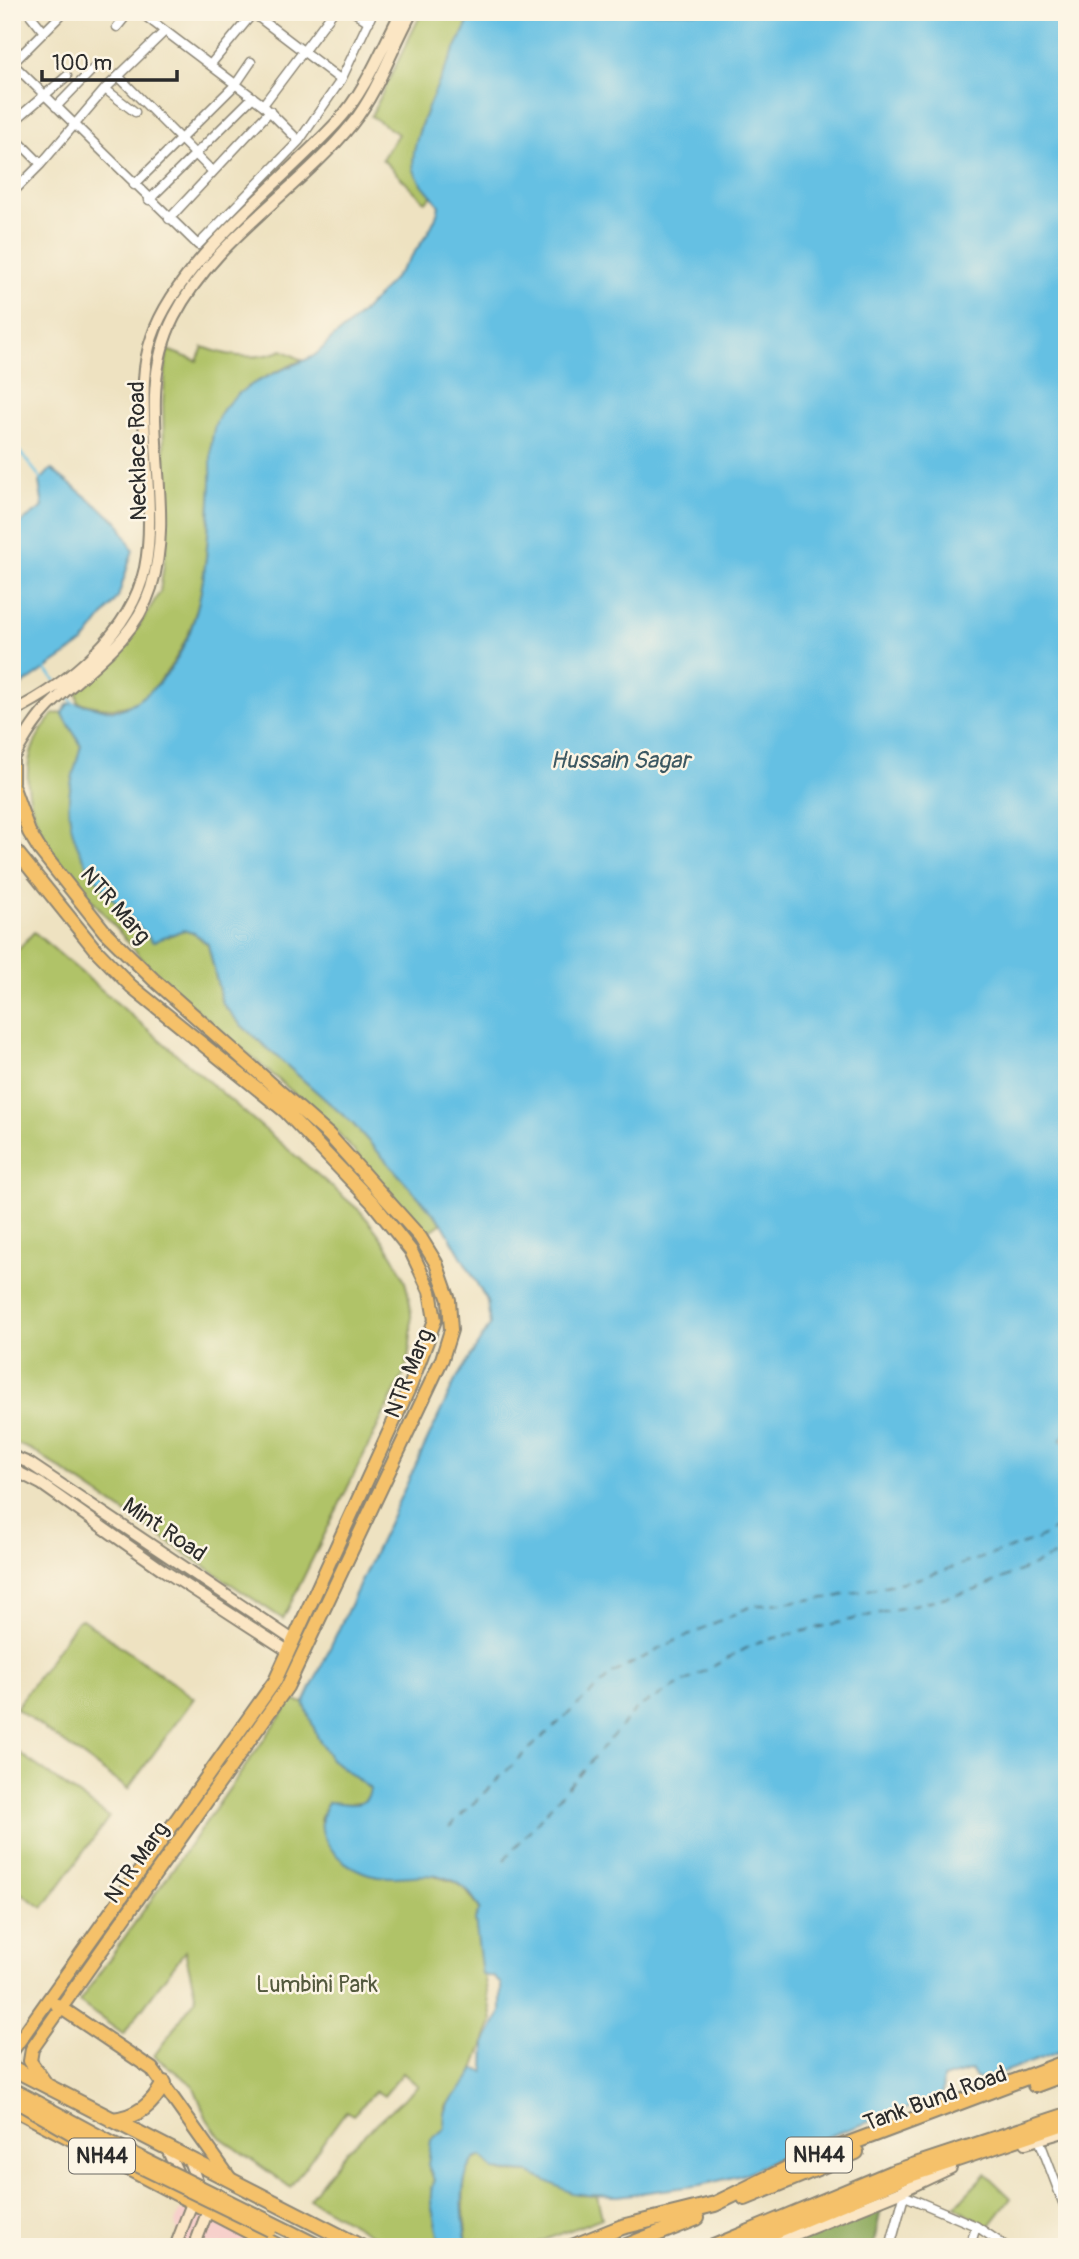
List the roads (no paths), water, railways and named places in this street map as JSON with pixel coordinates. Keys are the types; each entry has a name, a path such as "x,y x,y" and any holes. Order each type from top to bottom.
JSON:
{"highway":[{"name":"NH44","path":"572,2247 622,2227 715,2204 803,2161 1067,2062"},
{"name":"NH44","path":"12,2068 361,2247"},
{"name":"Tank Bund Road","path":"625,2247 865,2148 1067,2073"},
{"path":"111,2120 128,2118 149,2106 164,2083"},
{"name":"NH44","path":"12,2107 279,2247"}],"main road":[{"name":"Necklace Road","path":"12,712 39,699 114,632 127,612 145,568 148,528 143,383 147,352 168,299 249,209 334,126 356,97 401,12"},
{"name":"Necklace Road","path":"13,757 48,707 82,678 130,629 144,606 154,578 159,512 153,403 163,341 176,313 198,280 257,218 344,134 365,104 412,12"},
{"path":"334,126 344,134"},
{"path":"249,209 257,218"},
{"path":"12,783 13,757"},
{"name":"NTR Marg","path":"12,783 29,832 40,850 105,932 153,979 318,1123 389,1199 436,1263 449,1300 451,1330 442,1359 288,1687 30,2054 33,2067 49,2087"},
{"name":"NTR Marg","path":"12,846 94,948 131,986 211,1048 304,1129 387,1219 411,1251 430,1291 435,1320 432,1334 275,1681 12,2051"},
{"name":"Mint Road","path":"12,1456 29,1463 291,1646"},
{"name":"Mint Road","path":"12,1469 41,1484 163,1570 291,1646"},
{"path":"47,1999 146,2064 164,2083 205,2147 232,2180"},
{"path":"12,2089 114,2144 321,2247"},
{"path":"12,2099 71,2133 305,2247"},
{"path":"711,2247 1067,2114"},
{"path":"740,2247 907,2172 1067,2123"},
{"path":"764,2247 901,2195 965,2161 1067,2132"},
{"path":"166,2147 192,2203 175,2247"},
{"path":"188,2158 208,2210 194,2247"}],"street":[{"path":"28,12 44,32"},
{"path":"64,12 13,64 193,243 203,243 299,141 341,80 373,12"},
{"path":"117,27 129,12"},
{"path":"140,12 253,96 299,141"},
{"path":"210,65 254,12 341,80"},
{"path":"169,219 267,108 302,52 334,12"},
{"path":"354,12 369,22"},
{"path":"13,190 41,164 106,89 164,32"},
{"path":"12,45 20,54"},
{"path":"134,185 236,84 251,62"},
{"path":"56,107 93,69"},
{"path":"12,123 67,76"},
{"path":"119,78 213,172"},
{"path":"106,89 135,112"},
{"path":"149,200 253,96"},
{"path":"12,135 41,164"},
{"path":"1038,2139 1063,2194 1067,2213"},
{"path":"890,2247 901,2195 976,2226 1007,2247"},
{"path":"970,2247 976,2226"}],"water":[{"name":"Hussain Sagar","path":"473,12 1067,12 1067,1433 1061,1440 1067,1444 1067,2049 982,2080 976,2078 971,2070 943,2079 942,2096 810,2143 742,2175 701,2185 618,2196 572,2193 530,2173 494,2170 482,2156 477,2157 470,2165 464,2187 463,2212 467,2245 440,2247 431,2205 434,2180 428,2165 431,2140 445,2128 444,2118 449,2103 475,2069 484,2072 485,2043 501,2012 501,1984 493,1977 482,1975 475,1920 480,1909 469,1892 456,1882 443,1877 384,1877 369,1874 347,1863 329,1847 322,1826 328,1802 360,1803 368,1796 370,1789 331,1759 318,1738 304,1703 455,1381 490,1325 487,1301 442,1223 353,1124 240,1024 222,1003 208,944 194,933 183,930 153,942 96,878 84,860 70,820 69,798 81,745 62,713 68,704 75,703 110,710 124,708 151,691 172,668 187,640 197,610 203,578 212,441 219,416 236,395 248,387 318,352 379,295 425,238 439,206 414,170 418,136 425,114"},
{"path":"51,469 118,522 133,550 118,597 83,643 12,692 12,529 43,507 39,482"}],"waterway":[{"path":"12,442 43,481"},
{"path":"44,668 56,681"},
{"path":"67,695 76,706"}],"park label":[{"name":"Lumbini Park","path":"317,1984"}]}
